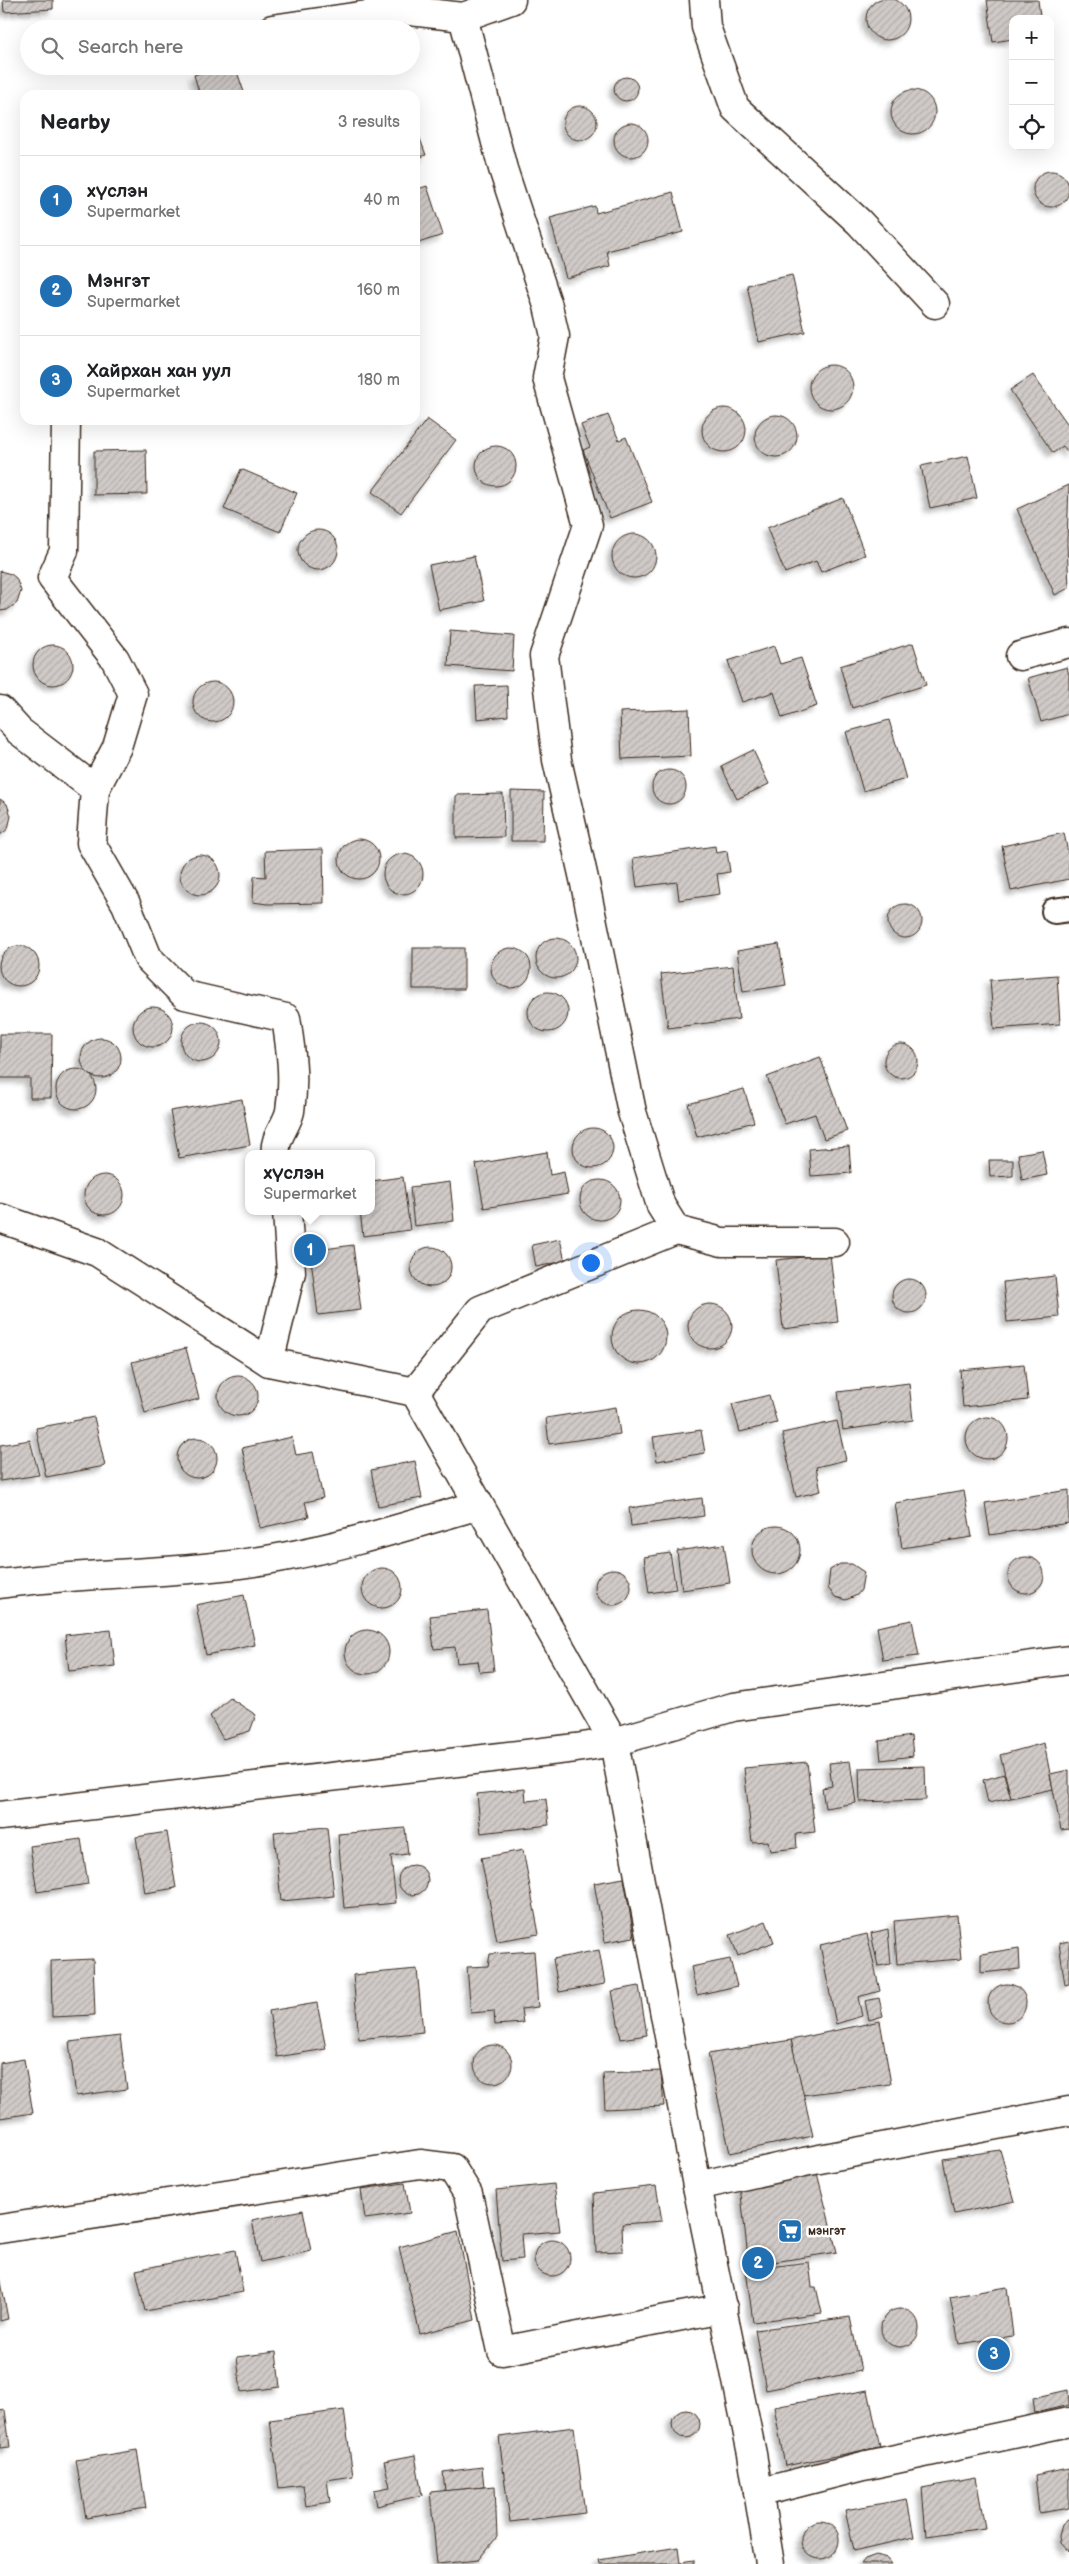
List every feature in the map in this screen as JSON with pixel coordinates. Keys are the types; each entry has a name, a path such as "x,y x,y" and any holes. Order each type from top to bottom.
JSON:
{"street":[{"path":"333,20 400,10 463,17 511,0"},
{"path":"704,0 706,27 735,108 859,222 935,304"},
{"path":"463,17 503,169 548,306 555,336 548,378 588,525 544,656 557,760 584,879 632,1112 661,1206 676,1230"},
{"path":"66,425 64,551 52,578 115,659 133,694 117,747 94,788 91,843 126,904 148,958 185,995 286,1018 293,1070 290,1113 274,1147 275,1150"},
{"path":"1020,656 1069,643"},
{"path":"0,710 19,731 94,788"},
{"path":"269,1362 290,1272 287,1215"},
{"path":"0,1218 97,1252 269,1362 415,1392 614,1742 697,2186 723,2308 770,2564"},
{"path":"415,1392 480,1310 676,1230 722,1242 835,1242"},
{"path":"0,1584 50,1577 173,1572 278,1558 479,1505"},
{"path":"0,1816 566,1750 614,1742 733,1707 1069,1660"},
{"path":"697,2186 804,2162 1069,2111"},
{"path":"0,2229 420,2164 452,2168 468,2194 502,2351 723,2308"},
{"path":"758,2493 863,2466 1069,2422"}],"building":[{"path":"879,-1 895,-1 899,1 905,7 908,15 905,31 899,37 891,40 875,37 869,31 866,23 869,7"},
{"path":"3,0 53,0 53,9 4,12"},
{"path":"987,0 1038,0 1040,15 1009,15 1009,40 993,42"},
{"path":"194,75 238,75 243,90 198,90"},
{"path":"626,77 635,80 638,89 635,98 626,101 617,98 614,89 617,80"},
{"path":"913,90 925,94 931,100 935,112 931,124 925,130 913,134 901,130 895,124 891,112 895,100 901,94"},
{"path":"580,106 587,107 592,111 596,116 596,130 592,135 587,139 580,140 573,139 568,135 564,130 563,123 564,116 568,111 573,107"},
{"path":"631,123 643,128 648,140 643,152 631,157 619,152 614,140 619,128"},
{"path":"420,139 426,155 420,157"},
{"path":"1051,171 1064,176 1069,189 1064,202 1051,207 1038,202 1033,189 1038,176"},
{"path":"427,186 443,235 420,242 420,188"},
{"path":"673,192 683,232 607,251 610,266 566,278 550,218 595,206 596,213"},
{"path":"792,275 805,332 759,342 747,285"},
{"path":"831,365 843,369 849,375 853,387 849,399 843,405 831,409 819,405 813,399 809,387 813,375 819,369"},
{"path":"1033,375 1069,426 1069,454 1063,446 1053,453 1010,390"},
{"path":"724,408 736,412 742,418 746,430 742,442 736,448 724,452 712,448 706,442 702,430 706,418 712,412"},
{"path":"608,415 619,440 626,437 652,502 610,518 583,450 590,447 581,425"},
{"path":"780,415 788,418 794,424 797,436 794,448 788,454 772,457 764,454 758,448 755,432 758,424 764,418"},
{"path":"427,419 456,440 401,513 372,492"},
{"path":"496,446 510,452 516,466 510,480 496,486 482,480 476,466 482,452"},
{"path":"146,450 147,494 94,495 94,451"},
{"path":"968,456 977,498 930,508 921,466"},
{"path":"241,469 297,493 280,532 224,509"},
{"path":"1069,485 1067,543 1069,588 1055,595 1017,509"},
{"path":"843,498 865,555 821,572 816,561 785,573 767,528"},
{"path":"318,530 332,536 338,550 332,564 318,570 304,564 298,550 304,536"},
{"path":"634,534 646,538 652,544 656,556 652,568 646,574 634,578 622,574 616,568 612,556 616,544 622,538"},
{"path":"474,556 484,601 439,610 429,565"},
{"path":"0,571 11,574 16,578 21,591 17,603 7,610 0,611"},
{"path":"450,631 514,636 512,671 448,666"},
{"path":"913,643 926,685 852,708 840,666"},
{"path":"53,645 67,651 73,665 67,679 53,685 39,679 33,665 39,651"},
{"path":"774,646 780,664 801,658 817,706 782,718 774,692 742,702 728,661"},
{"path":"1067,667 1069,675 1069,714 1041,722 1028,678"},
{"path":"213,682 227,688 233,702 227,716 213,722 199,716 193,702 199,688"},
{"path":"507,685 508,716 477,719 475,686"},
{"path":"689,709 691,756 622,759 620,712"},
{"path":"889,720 906,779 863,791 846,732"},
{"path":"753,750 769,784 737,799 721,766"},
{"path":"669,770 681,775 686,787 681,799 669,804 657,799 652,787 657,775"},
{"path":"511,791 544,792 543,841 511,841"},
{"path":"503,794 504,837 456,838 456,795"},
{"path":"0,799 7,804 11,816 8,829 0,835"},
{"path":"1064,833 1069,858 1069,879 1011,891 1002,846"},
{"path":"359,839 373,845 379,859 373,873 359,879 345,873 339,859 345,845"},
{"path":"715,846 716,853 727,851 730,872 717,874 720,894 679,900 677,882 637,887 633,858"},
{"path":"323,849 324,903 267,904 253,902 254,876 266,877 265,851"},
{"path":"403,854 417,860 423,874 417,888 403,894 389,888 383,874 389,860"},
{"path":"200,855 214,861 220,875 214,889 200,895 186,889 180,875 186,861"},
{"path":"905,904 917,909 922,921 917,933 905,938 893,933 888,921 893,909"},
{"path":"556,938 570,944 576,958 570,972 556,978 542,972 536,958 542,944"},
{"path":"779,944 786,985 743,992 737,951"},
{"path":"19,946 33,952 39,966 33,980 19,986 5,980 -1,966 5,952"},
{"path":"413,948 464,948 464,989 413,989"},
{"path":"511,948 525,954 531,968 525,982 511,988 497,982 491,968 497,954"},
{"path":"733,966 739,1019 668,1028 661,974"},
{"path":"1057,975 1060,1024 994,1029 990,980"},
{"path":"548,992 562,998 568,1012 562,1026 548,1032 534,1026 528,1012 534,998"},
{"path":"153,1007 167,1013 173,1027 167,1041 153,1047 139,1041 133,1027 139,1013"},
{"path":"201,1022 215,1028 221,1042 215,1056 201,1062 187,1056 181,1042 187,1028"},
{"path":"0,1034 52,1034 51,1098 30,1098 30,1078 0,1078"},
{"path":"101,1038 115,1044 121,1058 115,1072 101,1078 87,1072 81,1058 87,1044"},
{"path":"901,1044 913,1049 918,1061 913,1073 901,1078 889,1073 884,1061 889,1049"},
{"path":"820,1057 847,1131 824,1139 815,1114 785,1124 767,1077"},
{"path":"76,1069 90,1075 96,1089 90,1103 76,1109 62,1103 56,1089 62,1075"},
{"path":"744,1089 754,1122 697,1137 688,1104"},
{"path":"242,1099 250,1145 179,1158 170,1111"},
{"path":"593,1128 607,1134 613,1148 607,1162 593,1168 579,1162 573,1148 579,1134"},
{"path":"849,1146 851,1173 811,1176 809,1149"},
{"path":"1042,1150 1047,1175 1022,1180 1018,1154"},
{"path":"547,1152 550,1175 564,1172 568,1194 484,1208 476,1164"},
{"path":"989,1160 1013,1160 1013,1176 990,1177"},
{"path":"104,1175 118,1181 124,1195 118,1209 104,1215 90,1209 84,1195 90,1181"},
{"path":"403,1177 410,1230 363,1236 360,1215 375,1215 375,1180"},
{"path":"600,1180 614,1186 620,1200 614,1214 600,1220 586,1214 580,1200 586,1186"},
{"path":"450,1182 454,1221 414,1226 410,1187"},
{"path":"560,1239 565,1261 536,1267 532,1245"},
{"path":"353,1245 361,1310 318,1315 310,1251"},
{"path":"431,1247 445,1253 451,1267 445,1281 431,1287 417,1281 411,1267 417,1253"},
{"path":"830,1254 838,1322 783,1329 776,1260"},
{"path":"1055,1276 1059,1317 1007,1322 1003,1282"},
{"path":"909,1279 921,1284 926,1296 921,1308 909,1313 897,1308 892,1296 897,1284"},
{"path":"710,1304 722,1308 728,1314 732,1326 728,1338 722,1344 710,1348 698,1344 692,1338 688,1326 692,1314 698,1308"},
{"path":"639,1310 649,1312 658,1318 664,1327 666,1337 664,1347 658,1356 649,1362 639,1364 629,1362 620,1356 614,1347 612,1337 614,1327 620,1318 629,1312"},
{"path":"186,1348 199,1399 145,1413 132,1362"},
{"path":"1024,1364 1028,1400 963,1407 960,1370"},
{"path":"238,1376 252,1382 258,1396 252,1410 238,1416 224,1410 218,1396 224,1382"},
{"path":"909,1383 913,1420 843,1430 838,1392"},
{"path":"769,1395 777,1423 740,1432 732,1404"},
{"path":"616,1407 620,1434 549,1444 546,1418"},
{"path":"94,1417 105,1466 46,1477 36,1428"},
{"path":"987,1417 1002,1423 1008,1438 1002,1453 987,1459 972,1453 966,1438 972,1423"},
{"path":"837,1421 846,1460 816,1467 821,1491 796,1497 782,1433"},
{"path":"701,1430 705,1453 657,1461 653,1437"},
{"path":"292,1437 296,1455 313,1452 323,1498 305,1502 309,1517 260,1528 242,1448"},
{"path":"197,1438 211,1444 217,1458 211,1472 197,1478 183,1472 177,1458 183,1444"},
{"path":"30,1440 39,1475 0,1481 0,1445"},
{"path":"415,1461 422,1498 378,1506 371,1470"},
{"path":"1069,1490 1069,1523 990,1535 985,1503"},
{"path":"964,1491 972,1537 902,1548 895,1503"},
{"path":"702,1498 704,1516 631,1526 629,1508"},
{"path":"776,1526 785,1528 793,1533 798,1541 800,1550 798,1559 793,1567 785,1572 776,1574 767,1572 759,1567 754,1559 752,1550 754,1541 759,1533 767,1528"},
{"path":"724,1544 730,1583 682,1590 677,1551"},
{"path":"670,1553 676,1589 649,1593 644,1557"},
{"path":"1026,1557 1033,1558 1039,1562 1043,1568 1043,1582 1039,1588 1033,1592 1026,1593 1019,1592 1013,1588 1009,1582 1008,1575 1009,1568 1013,1562 1019,1558"},
{"path":"840,1564 852,1564 864,1572 861,1590 857,1595 846,1600 835,1597 828,1588 830,1570"},
{"path":"378,1568 386,1568 393,1571 399,1577 402,1588 399,1599 393,1605 386,1608 378,1608 371,1605 365,1599 362,1592 362,1584 365,1577 371,1571"},
{"path":"613,1569 620,1570 626,1574 630,1580 630,1594 626,1600 620,1604 613,1605 606,1604 600,1600 596,1594 595,1587 596,1580 600,1574 606,1570"},
{"path":"244,1595 255,1645 206,1655 196,1605"},
{"path":"487,1610 494,1671 480,1672 478,1661 457,1663 455,1647 434,1649 430,1616"},
{"path":"912,1620 919,1656 883,1660 877,1627"},
{"path":"111,1630 115,1666 69,1671 65,1635"},
{"path":"367,1630 379,1634 385,1640 389,1652 385,1664 379,1670 367,1674 355,1670 349,1664 345,1652 349,1640 355,1634"},
{"path":"230,1698 256,1715 250,1731 223,1739 210,1716"},
{"path":"911,1736 913,1756 881,1760 879,1741"},
{"path":"1044,1743 1053,1789 1011,1798 1000,1755"},
{"path":"850,1761 856,1803 825,1808 822,1788 832,1786 829,1763"},
{"path":"807,1762 815,1832 796,1834 797,1848 770,1851 768,1841 752,1842 744,1768"},
{"path":"925,1766 926,1800 860,1802 859,1768"},
{"path":"1069,1770 1069,1829 1061,1830 1050,1774"},
{"path":"1004,1774 1011,1798 988,1803 983,1780"},
{"path":"525,1789 526,1801 546,1799 549,1825 481,1833 477,1794"},
{"path":"327,1827 334,1896 281,1901 274,1832"},
{"path":"405,1828 408,1854 391,1856 396,1903 344,1908 338,1834"},
{"path":"167,1832 176,1888 145,1893 136,1837"},
{"path":"81,1839 88,1884 37,1892 30,1846"},
{"path":"523,1850 539,1934 497,1941 481,1858"},
{"path":"413,1865 419,1866 427,1874 427,1886 419,1894 413,1895 407,1894 399,1886 398,1880 399,1874 407,1866"},
{"path":"624,1878 634,1937 605,1942 594,1883"},
{"path":"957,1915 961,1959 897,1964 894,1921"},
{"path":"766,1921 774,1942 738,1956 730,1935"},
{"path":"888,1929 891,1964 878,1966 871,1933"},
{"path":"867,1934 880,1991 858,1997 862,2016 836,2024 820,1945"},
{"path":"1069,1941 1069,1984 1065,1985 1059,1943"},
{"path":"1019,1948 1020,1969 981,1973 981,1954"},
{"path":"599,1950 605,1984 559,1992 553,1959"},
{"path":"534,1951 538,2007 521,2009 523,2023 495,2025 494,2011 471,2013 467,1967 488,1966 490,1954"},
{"path":"93,1959 95,2015 52,2017 51,1961"},
{"path":"730,1959 737,1986 697,1995 691,1967"},
{"path":"417,1969 423,2032 359,2039 353,1975"},
{"path":"1007,1984 1020,1990 1026,2003 1020,2016 1007,2022 994,2016 988,2003 994,1990"},
{"path":"639,1986 647,2035 621,2039 612,1991"},
{"path":"879,1998 883,2016 869,2020 865,2001"},
{"path":"317,2003 326,2049 277,2057 269,2011"},
{"path":"880,2021 891,2084 802,2095 791,2040"},
{"path":"120,2036 127,2089 76,2096 69,2042"},
{"path":"791,2040 813,2136 730,2153 708,2054"},
{"path":"493,2045 507,2050 512,2064 507,2078 493,2083 479,2078 474,2064 479,2050"},
{"path":"24,2059 33,2113 0,2118 0,2063"},
{"path":"661,2071 664,2106 605,2109 603,2073"},
{"path":"1000,2150 1015,2201 954,2214 943,2159"},
{"path":"816,2169 837,2252 749,2266 740,2186"},
{"path":"405,2183 410,2213 365,2219 361,2189"},
{"path":"554,2184 560,2231 521,2234 523,2259 502,2261 496,2190"},
{"path":"656,2186 662,2221 622,2224 623,2251 596,2252 594,2193"},
{"path":"303,2210 311,2251 260,2262 252,2220"},
{"path":"458,2231 475,2320 420,2334 399,2247"},
{"path":"552,2240 559,2241 565,2245 569,2251 569,2265 565,2271 559,2275 552,2276 545,2275 539,2271 535,2265 534,2258 535,2251 539,2245 545,2241"},
{"path":"235,2250 243,2292 145,2311 136,2270"},
{"path":"809,2262 812,2287 816,2287 822,2313 753,2322 746,2270"},
{"path":"0,2276 8,2319 0,2321"},
{"path":"1007,2287 1013,2336 959,2344 950,2297"},
{"path":"900,2309 913,2315 919,2328 913,2341 900,2347 887,2341 881,2328 887,2315"},
{"path":"850,2317 861,2371 766,2390 755,2330"},
{"path":"276,2352 280,2387 241,2392 237,2357"},
{"path":"868,2390 880,2447 785,2466 774,2407"},
{"path":"1068,2390 1069,2405 1035,2413 1033,2398"},
{"path":"5,2410 10,2447 0,2448 0,2411"},
{"path":"344,2410 353,2476 327,2480 330,2502 306,2506 303,2485 279,2488 270,2420"},
{"path":"686,2410 696,2414 700,2424 696,2434 686,2438 676,2434 672,2424 676,2414"},
{"path":"574,2427 585,2513 510,2522 499,2437"},
{"path":"137,2450 146,2508 86,2518 76,2460"},
{"path":"415,2455 422,2495 377,2506 374,2490 390,2487 384,2461"},
{"path":"482,2467 484,2487 445,2491 443,2472"},
{"path":"1069,2468 1069,2508 1039,2513 1035,2475"},
{"path":"976,2478 985,2528 926,2536 922,2488"},
{"path":"495,2486 497,2537 478,2560 437,2564 430,2492"},
{"path":"907,2499 914,2537 854,2551 845,2510"},
{"path":"1069,2519 1069,2552 1060,2542 1059,2536 1062,2525"},
{"path":"820,2521 833,2527 839,2540 833,2553 820,2559 807,2553 801,2540 807,2527"},
{"path":"678,2547 680,2562 694,2560 694,2564 600,2564 599,2560"},
{"path":"876,2555 887,2558 892,2564 861,2564 865,2559"}],"place":[{"name":"хүслэн","path":"310,1250"},
{"name":"мэнгэт","path":"790,2231"},
{"name":"Мэнгэт","path":"758,2263"},
{"name":"Хайрхан хан уул","path":"994,2354"}]}
